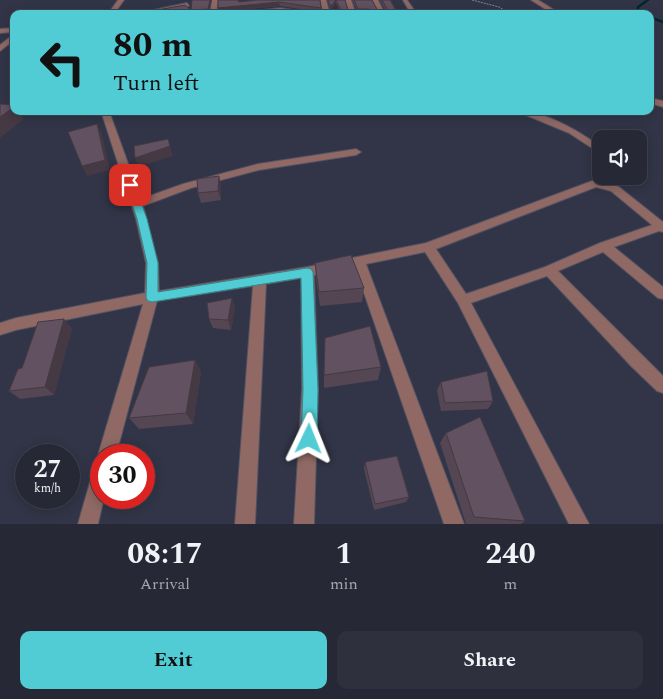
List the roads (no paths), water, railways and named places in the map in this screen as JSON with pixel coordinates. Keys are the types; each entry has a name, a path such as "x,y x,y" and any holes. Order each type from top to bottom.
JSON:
{"street":[{"path":"534,0 552,10"},
{"path":"157,10 186,2"},
{"path":"543,10 546,6"},
{"path":"241,10 301,10"},
{"path":"0,49 10,40"},
{"path":"106,115 137,204 152,263 152,298 110,444"},
{"path":"530,115 572,131 592,145"},
{"path":"137,204 187,186 258,167 356,152"},
{"path":"0,329 16,324 152,298 307,272 428,247 592,185"},
{"path":"603,185 616,189 662,227"},
{"path":"463,300 549,270 604,246 662,227"},
{"path":"604,246 663,294"},
{"path":"428,247 463,300 579,524"},
{"path":"359,262 454,524"},
{"path":"549,270 629,355 663,386"},
{"path":"304,524 310,390 307,272"},
{"path":"245,524 260,280"},
{"path":"88,524 92,509"}],"waterway":[{"path":"638,10 638,7 648,0"},
{"path":"654,19 663,22"}]}
